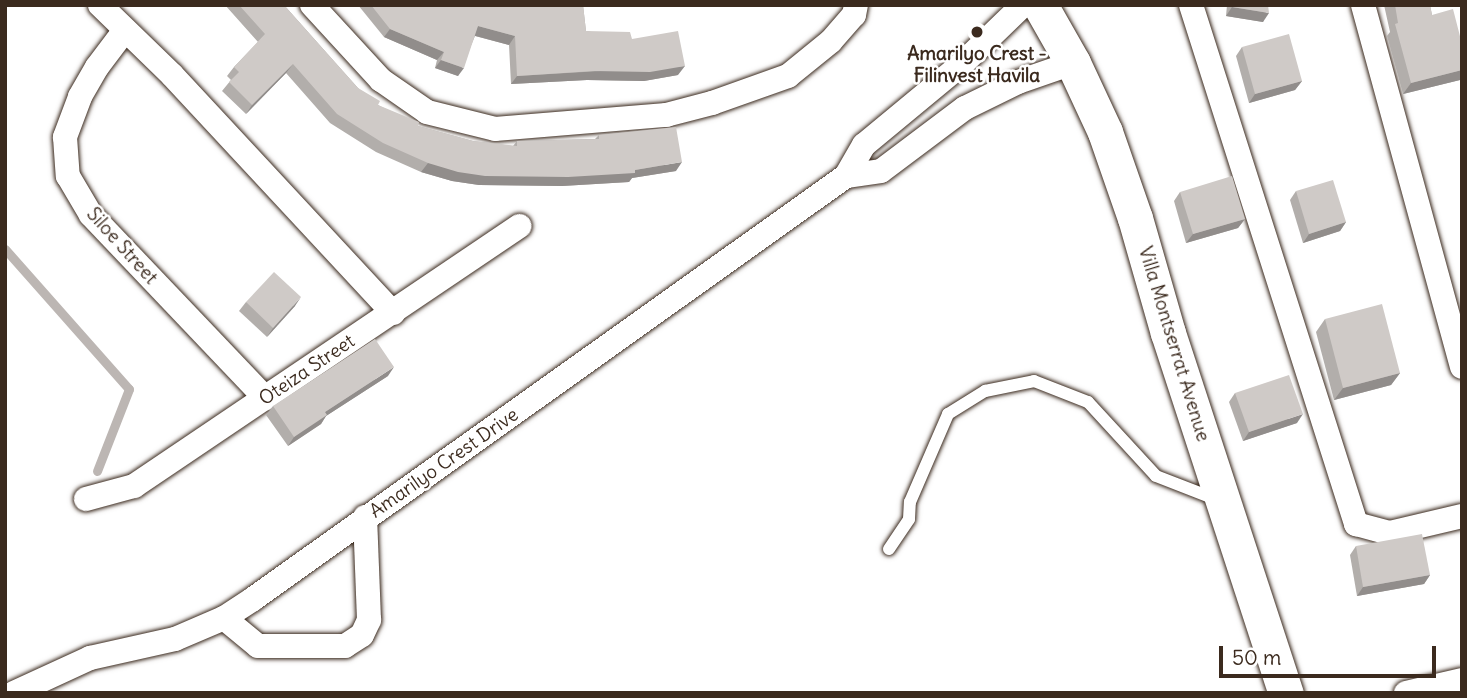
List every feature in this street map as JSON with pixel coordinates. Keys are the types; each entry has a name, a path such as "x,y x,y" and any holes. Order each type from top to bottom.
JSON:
{"street":[{"path":"100,5 172,75 393,313"},
{"path":"312,5 381,80 427,112 495,129 666,115 712,103 788,76 831,41 854,15 856,5"},
{"name":"Amarilyo Crest Drive","path":"13,693 90,658 175,639 224,618 567,377 846,176 864,145 952,73 1023,5"},
{"name":"Villa Montserrat Avenue","path":"1040,5 1073,63 1105,132 1135,218 1168,333 1286,693"},
{"path":"1191,5 1356,524 1390,533 1462,516"},
{"path":"1363,5 1462,367"},
{"name":"Siloe Street","path":"125,30 97,67 80,97 65,137 68,176 90,215 265,398"},
{"name":"Amarilyo Crest Drive","path":"846,176 881,171 965,108 1018,82 1073,63"},
{"name":"Oteiza Street","path":"86,499 134,486 520,226"},
{"path":"224,618 258,646 345,646 362,635 369,620 365,517"},
{"path":"1406,693 1462,680"}],"lane":[{"path":"890,549 909,519 909,502 948,414 985,391 1034,381 1088,402 1156,476 1225,503"}],"building":[{"path":"239,5 284,5 358,88 380,101 378,105 419,122 418,126 473,141 517,146 517,141 599,139 599,135 676,127 682,162 635,170 635,173 568,177 485,176 458,172 428,163 383,143 337,114 293,64 252,105 229,82 239,72 234,67 265,34"},
{"path":"371,5 583,5 586,31 630,32 632,39 678,31 685,66 650,72 594,71 517,76 515,36 478,26 464,68 441,60 444,52 390,29"},
{"path":"1268,5 1269,13 1232,7"},
{"path":"1395,5 1430,5 1432,15 1453,9 1462,44 1462,70 1411,83 1395,24 1398,23"},
{"path":"1289,34 1302,81 1255,94 1242,47"},
{"path":"1232,176 1245,219 1193,234 1180,192"},
{"path":"1333,180 1346,222 1309,234 1296,191"},
{"path":"274,272 301,297 273,328 246,302"},
{"path":"1382,304 1400,373 1343,388 1325,319"},
{"path":"375,339 394,367 325,412 327,415 294,437 273,406"},
{"path":"1289,375 1303,414 1249,432 1235,393"},
{"path":"1422,534 1430,575 1363,587 1356,546"}],"waterway":[{"path":"5,249 129,389 97,471"}],"place":[{"name":"Amarilyo Crest - Filinvest Havila","path":"977,32"}]}
